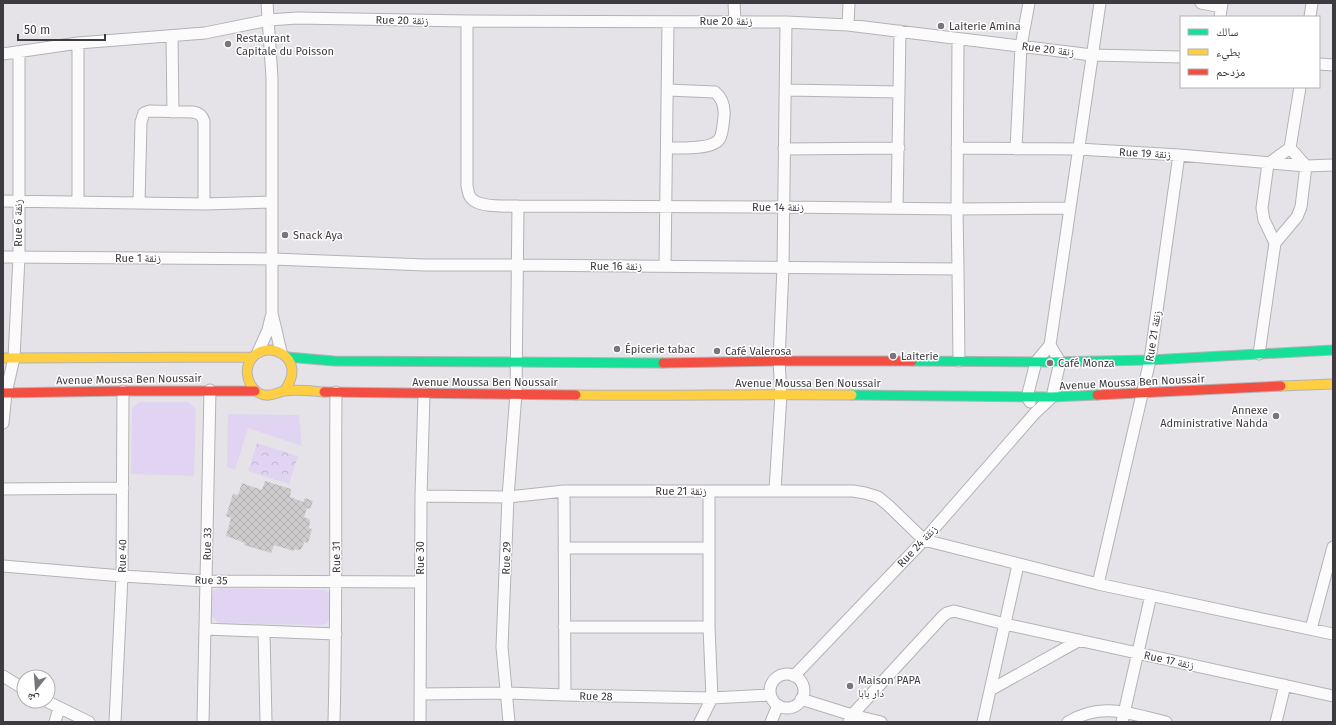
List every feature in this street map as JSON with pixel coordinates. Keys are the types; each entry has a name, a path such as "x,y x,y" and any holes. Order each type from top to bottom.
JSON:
{"street":[{"path":"266,3 269,20 272,78 272,313 268,330 255,355 248,363 246,371 250,386 262,395 269,396 277,395 289,386 293,371 291,364 284,355 272,313"},
{"path":"734,3 735,21"},
{"path":"848,26 849,3"},
{"path":"1016,149 1021,46 1029,3"},
{"path":"1035,413 1027,397 1036,362 1050,345 1100,3"},
{"path":"1201,3 1221,9"},
{"path":"1310,16 1312,3"},
{"name":"Rue 20 زنقة","path":"3,54 78,43 172,36 224,30 269,20 297,18 786,22 900,31 1092,55 1180,57"},
{"name":"Rue 14 زنقة","path":"467,20 467,186 470,197 476,203 487,205 518,206 957,209 1070,208"},
{"path":"665,266 668,22"},
{"path":"775,490 781,394 779,361 783,267 786,22"},
{"path":"897,208 900,31"},
{"path":"172,36 173,112"},
{"path":"958,39 957,209 959,361"},
{"path":"78,43 78,202"},
{"name":"Rue 6 زنقة","path":"3,424 18,257 19,52"},
{"path":"1320,64 1333,65"},
{"path":"1275,244 1264,220 1262,208 1268,164 1290,148 1300,88"},
{"path":"667,148 708,146 717,142 721,137 724,114 722,101 715,92 668,90"},
{"path":"786,90 899,92"},
{"path":"139,202 141,122 144,113 149,111 198,113 202,116 204,121 204,204"},
{"path":"784,149 899,148"},
{"name":"Rue 19 زنقة","path":"957,148 1078,149 1179,155 1268,164 1306,166 1333,165"},
{"path":"1259,354 1275,244 1297,217 1301,207 1306,166 1290,148"},
{"name":"Rue 21 زنقة","path":"1098,584 1150,360 1179,155"},
{"path":"3,201 204,204 272,202"},
{"name":"Rue 29","path":"509,722 502,647 508,497 516,394 518,206"},
{"name":"Rue 1 زنقة","path":"3,257 273,259"},
{"name":"Rue 16 زنقة","path":"273,259 425,265 958,269"},
{"path":"1050,345 1060,362 1052,397"},
{"path":"255,355 266,350 273,350 284,355"},
{"name":"Avenue Moussa Ben Noussair","path":"284,355 334,361 695,363 779,361 1060,362 1150,360 1333,350"},
{"name":"Avenue Moussa Ben Noussair","path":"9,358 104,359 255,355"},
{"name":"Avenue Moussa Ben Noussair","path":"284,391 644,396 781,394 1052,397 1333,384"},
{"name":"Avenue Moussa Ben Noussair","path":"5,393 210,390 255,391"},
{"name":"Rue 33","path":"203,722 210,390"},
{"name":"Rue 40","path":"115,722 122,576 123,391"},
{"name":"Rue 31","path":"334,722 336,634 336,392"},
{"name":"Rue 30","path":"420,722 421,496 424,394"},
{"name":"Rue 24 زنقة","path":"794,676 924,540 1035,413 1052,397"},
{"path":"3,489 123,488"},
{"path":"700,722 712,698 709,627 709,490"},
{"path":"564,491 564,627 566,696"},
{"name":"Rue 21 زنقة","path":"421,496 508,497 564,491 853,491 865,493 878,498 889,506 924,540"},
{"path":"924,540 1098,584 1333,634"},
{"path":"1311,629 1333,547"},
{"path":"564,548 709,548"},
{"path":"984,722 1018,565"},
{"name":"Rue 35","path":"3,566 122,576 206,581 420,582"},
{"path":"1123,717 1151,595"},
{"name":"Rue 17 زنقة","path":"850,718 947,613 951,612 961,612 1005,624 1333,696"},
{"path":"564,627 709,627"},
{"path":"205,629 336,634"},
{"path":"264,631 266,722"},
{"path":"992,689 1080,640"},
{"path":"784,674 794,676 800,680 804,693 802,699 797,704 784,708 773,701 770,695 771,686 776,678 784,674"},
{"path":"3,676 16,684"},
{"path":"1276,722 1285,685"},
{"name":"Rue 28","path":"421,694 506,693 566,696 712,698 770,695"},
{"path":"802,699 850,718 881,722"},
{"path":"771,722 778,705"},
{"path":"56,706 89,722"},
{"path":"55,722 59,708"},
{"path":"1068,722 1098,710 1113,710 1123,717 1166,722"}],"green space":[{"path":"140,402 187,402 196,410 194,476 131,474 132,410 134,406"},
{"path":"228,414 299,415 302,446 248,428 235,470 227,467"},
{"path":"257,443 298,456 289,484 248,471"},
{"path":"220,588 323,590 328,592 330,596 331,604 329,618 326,624 322,625 217,622 212,616 212,595 213,591"}],"building":[{"path":"265,481 291,489 290,497 303,502 305,498 313,501 310,509 307,508 304,517 309,519 309,528 312,529 308,543 304,542 300,550 294,549 294,551 274,545 271,553 244,545 245,543 226,536 231,518 226,516 233,494 238,495 242,483 262,490"}],"traffic: fast":[{"path":"912,361 1050,362 1150,360 1333,350"},
{"path":"287,357 334,361 663,363"},
{"path":"852,395 1052,397 1097,395"}],"traffic: slow":[{"path":"284,391 291,379 292,368 288,359 282,353 273,350 264,351 255,355 249,363 247,374 251,385 258,393 263,395 273,395 289,390 324,392"},
{"path":"3,358 252,357"},
{"path":"1281,386 1333,384"},
{"path":"576,395 852,395"}],"traffic: jam":[{"path":"663,363 912,361"},
{"path":"1097,395 1281,386"},
{"path":"3,393 255,391"},
{"path":"324,392 576,395"}],"place":[{"name":"Laiterie Amina","path":"941,26"},
{"name":"Restaurant Capitale du Poisson","path":"228,44"},
{"name":"Snack Aya","path":"285,235"},
{"name":"Épicerie tabac","path":"617,349"},
{"name":"Café Valerosa","path":"717,351"},
{"name":"Laiterie","path":"893,356"},
{"name":"Café Monza","path":"1050,363"},
{"name":"Annexe Administrative Nahda","path":"1276,416"},
{"name":"Maison PAPA دار بابا","path":"850,686"}]}
